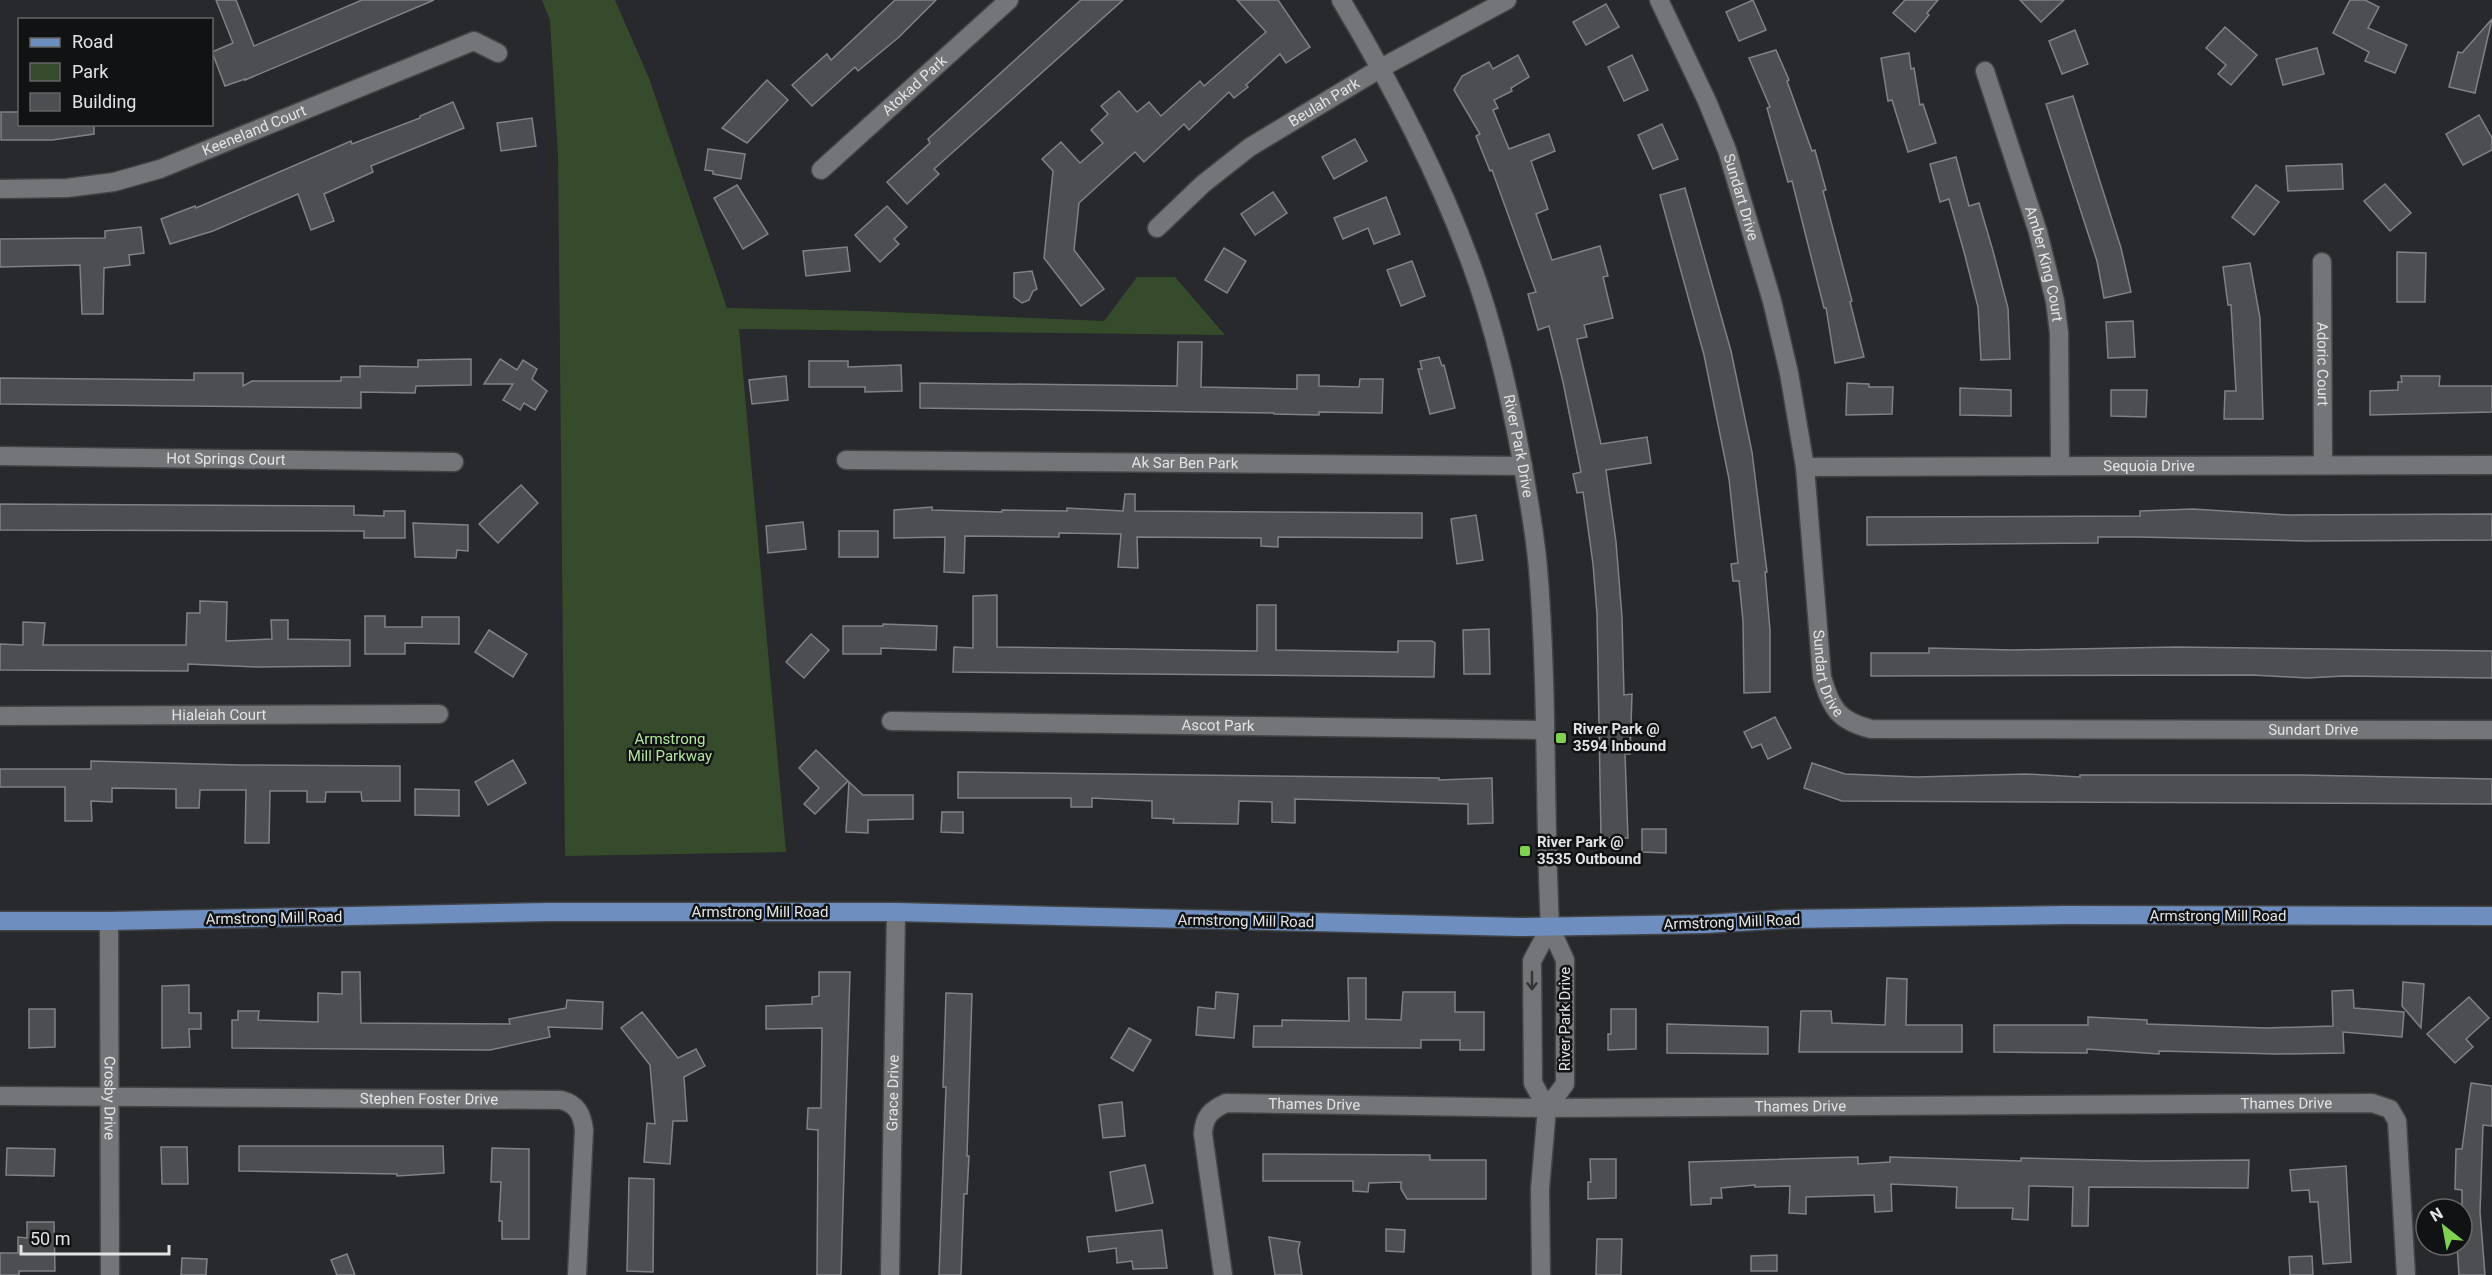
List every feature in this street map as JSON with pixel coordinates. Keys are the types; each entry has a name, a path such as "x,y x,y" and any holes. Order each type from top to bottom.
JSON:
{"main road":[{"name":"Armstrong Mill Road","path":"0,921 549,912 896,912 1550,927 1705,924 1787,919 2064,915 2492,916"}],"street":[{"name":"Atokad Park","path":"821,170 1009,0"},
{"name":"River Park Drive","path":"1341,0 1381,68 1448,205 1471,262 1501,357 1513,409 1538,566 1543,631 1550,927 1565,960 1565,1084 1547,1108 1533,1083 1532,961 1550,927"},
{"name":"Beulah Park","path":"1157,228 1203,184 1250,147 1381,68 1507,0"},
{"name":"Sundart Drive","path":"1659,0 1707,101 1727,150 1772,301 1789,373 1805,467 1822,677 1833,707 1842,718 1853,725 1871,729 2492,730"},
{"name":"Keeneland Court","path":"0,189 67,188 114,182 160,169 206,152 474,41 498,53"},
{"name":"Amber King Court","path":"1985,71 2038,232 2055,301 2059,333 2060,465"},
{"name":"Adoric Court","path":"2322,262 2324,465"},
{"name":"Hot Springs Court","path":"0,456 453,462"},
{"name":"Ak Sar Ben Park","path":"846,460 1523,466"},
{"name":"Sequoia Drive","path":"1805,467 2492,465"},
{"name":"Hialeiah Court","path":"0,716 439,714"},
{"name":"Ascot Park","path":"891,721 1544,730"},
{"name":"Grace Drive","path":"890,1275 896,912"},
{"name":"Crosby Drive","path":"109,921 110,1275"},
{"path":"0,1096 109,1096"},
{"name":"Stephen Foster Drive","path":"109,1096 561,1100 569,1102 577,1108 584,1130 577,1275"},
{"name":"Thames Drive","path":"1223,1275 1203,1123 1208,1114 1226,1103 1547,1108 2360,1103 2384,1105 2394,1114 2397,1122 2406,1275"},
{"path":"1541,1275 1540,1189 1547,1108"}],"green space":[{"name":"Armstrong Mill Parkway","path":"542,0 615,0 649,78 727,308 1104,321 1137,277 1175,277 1225,335 739,329 786,852 565,856 558,157 550,20"}],"building":[{"path":"216,0 236,0 254,46 362,0 434,0 245,80 225,86 213,52 233,43"},
{"path":"895,0 936,0 899,37 858,71 855,67 812,106 792,85 827,54 831,60"},
{"path":"1081,0 1123,0 934,169 939,174 907,204 887,182 930,143 928,139"},
{"path":"1237,0 1278,0 1310,47 1286,63 1280,54 1234,98 1229,92 1189,130 1184,124 1144,162 1135,152 1079,203 1074,250 1104,289 1081,306 1044,258 1053,171 1042,159 1061,142 1080,163 1103,143 1091,130 1108,114 1101,106 1119,91 1137,112 1149,102 1161,116 1200,81 1204,86 1266,32"},
{"path":"1753,0 1766,30 1739,41 1726,12"},
{"path":"1905,0 1938,0 1915,32 1893,13"},
{"path":"2020,0 2064,0 2041,22"},
{"path":"2350,0 2365,0 2379,7 2368,28 2407,45 2395,73 2365,61 2369,52 2333,33"},
{"path":"1606,4 1619,27 1586,45 1573,22"},
{"path":"2492,19 2475,93 2449,87 2458,52 2462,53"},
{"path":"2225,27 2257,55 2231,85 2218,74 2226,65 2206,48"},
{"path":"2075,30 2088,64 2062,74 2049,41"},
{"path":"2317,48 2324,74 2283,85 2276,59"},
{"path":"1776,50 1789,80 1787,81 1812,151 1815,150 1864,357 1835,363 1826,308 1824,308 1792,181 1788,182 1767,108 1770,107 1749,58"},
{"path":"1909,53 1920,105 1923,104 1936,143 1908,152 1892,100 1888,101 1881,58"},
{"path":"1518,55 1529,77 1511,88 1512,91 1494,100 1498,108 1493,110 1509,149 1549,134 1555,151 1531,161 1548,209 1536,214 1552,260 1600,246 1608,276 1603,277 1613,318 1584,325 1587,337 1577,339 1601,444 1647,437 1651,463 1606,470 1616,542 1622,617 1624,695 1632,694 1630,754 1625,754 1628,838 1601,838 1597,614 1593,564 1583,492 1577,493 1573,474 1581,472 1563,382 1549,326 1538,330 1528,294 1536,292 1492,170 1490,171 1476,136 1480,134 1454,90 1462,76 1489,62 1493,69"},
{"path":"1632,55 1648,90 1624,101 1608,67"},
{"path":"767,80 788,100 747,143 722,128"},
{"path":"2073,96 2121,248 2131,292 2104,298 2097,261 2046,104"},
{"path":"453,102 464,128 371,166 373,172 324,194 334,221 311,230 298,194 213,231 170,244 161,219 195,206 196,208 351,141 352,144 420,118"},
{"path":"1,112 18,112 18,126 94,126 94,134 52,140 1,140"},
{"path":"2479,115 2492,138 2492,150 2463,165 2446,134"},
{"path":"532,118 536,146 501,151 497,123"},
{"path":"1662,124 1678,159 1653,169 1638,135"},
{"path":"1355,139 1367,161 1334,179 1322,157"},
{"path":"708,149 745,154 741,179 713,174 713,171 705,170"},
{"path":"1956,157 1969,206 1979,203 1993,251 2008,308 2010,359 1981,360 1978,307 1964,252 1949,199 1940,202 1930,164"},
{"path":"2342,164 2343,189 2288,191 2286,166"},
{"path":"2385,184 2411,213 2390,231 2364,201"},
{"path":"737,185 768,234 743,249 714,198"},
{"path":"2256,185 2279,202 2254,235 2232,217"},
{"path":"1685,188 1731,351 1752,452 1767,572 1765,572 1770,630 1770,692 1744,693 1743,621 1739,581 1733,581 1731,564 1738,563 1729,479 1704,355 1660,195"},
{"path":"1273,192 1287,213 1255,235 1241,214"},
{"path":"1386,197 1400,234 1374,244 1368,228 1343,239 1334,218"},
{"path":"887,206 907,227 894,239 899,244 880,262 855,235"},
{"path":"141,227 144,253 129,255 130,265 104,268 103,314 82,314 80,265 0,267 0,239 105,238 105,231"},
{"path":"847,247 850,271 806,276 803,251"},
{"path":"1224,248 1246,261 1227,293 1205,280"},
{"path":"2397,252 2426,253 2425,302 2397,302"},
{"path":"1412,261 1425,296 1401,306 1387,270"},
{"path":"2250,263 2260,318 2263,419 2224,419 2225,391 2236,391 2231,305 2228,305 2223,267"},
{"path":"1032,271 1037,289 1033,291 1029,300 1022,303 1014,297 1014,273"},
{"path":"2133,321 2135,357 2108,358 2106,322"},
{"path":"1178,342 1202,342 1201,387 1297,389 1297,375 1319,375 1319,386 1359,387 1360,379 1383,379 1382,413 1319,412 1319,415 920,408 920,383 1177,386"},
{"path":"1439,357 1442,366 1444,365 1455,408 1430,414 1418,369 1422,369 1420,361"},
{"path":"471,359 471,385 416,386 415,393 361,392 361,408 0,404 0,378 194,380 194,373 243,373 243,386 252,381 341,381 341,377 360,377 360,366 418,367 418,360"},
{"path":"500,359 517,370 523,360 537,369 532,379 547,391 535,410 524,403 520,410 503,400 513,384 484,384"},
{"path":"809,361 848,361 848,367 901,365 902,391 865,392 865,387 809,387"},
{"path":"786,376 788,400 752,404 749,380"},
{"path":"2401,376 2440,376 2439,386 2492,386 2492,412 2370,415 2370,391 2398,390 2398,382 2402,382"},
{"path":"1847,383 1869,384 1869,387 1893,387 1892,414 1846,415"},
{"path":"1960,388 2011,390 2011,416 1960,415"},
{"path":"2111,390 2147,390 2146,417 2111,416"},
{"path":"521,485 538,503 498,543 479,524"},
{"path":"1125,494 1135,494 1135,511 1422,513 1422,538 1278,537 1278,547 1261,546 1261,538 1137,537 1138,568 1118,567 1121,534 1059,533 1059,537 965,536 964,573 944,572 945,537 894,538 894,510 932,507 932,510 1002,512 1002,510 1067,511 1067,508 1123,511"},
{"path":"0,504 354,506 354,515 384,516 384,511 405,511 405,538 364,538 364,531 0,530"},
{"path":"2193,509 2287,515 2492,514 2492,540 2305,541 2098,537 2098,543 1867,545 1867,517 2140,516 2140,511"},
{"path":"1476,515 1483,560 1457,564 1451,519"},
{"path":"803,522 806,549 768,553 766,526"},
{"path":"413,523 468,525 468,551 457,550 456,558 415,557"},
{"path":"839,531 878,531 878,557 839,557"},
{"path":"997,595 997,647 1257,651 1257,605 1276,605 1276,650 1398,652 1398,641 1432,641 1435,643 1434,677 953,672 954,647 973,648 973,596"},
{"path":"200,601 227,602 226,641 272,639 271,620 288,620 288,639 350,640 350,666 256,667 188,664 188,671 0,670 0,644 23,645 23,622 45,623 43,645 186,645 187,613 200,613"},
{"path":"365,616 385,616 385,627 422,627 422,617 459,617 459,644 405,643 405,654 365,654"},
{"path":"883,624 937,626 936,650 881,648 881,654 843,654 843,626 883,626"},
{"path":"1489,629 1490,674 1464,674 1463,630"},
{"path":"489,630 527,654 513,677 475,652"},
{"path":"811,634 829,650 804,678 786,662"},
{"path":"2177,647 2492,651 2492,678 2344,676 2307,678 2252,675 1871,676 1871,653 1929,653 1929,648 2013,650"},
{"path":"1775,717 1791,748 1768,759 1761,744 1752,748 1744,732"},
{"path":"816,750 848,781 815,814 804,804 819,788 799,768"},
{"path":"513,760 526,783 488,805 475,782"},
{"path":"91,761 400,766 400,801 362,801 361,792 326,792 325,802 307,802 307,791 270,791 269,843 245,843 246,790 200,790 199,808 176,808 176,789 112,788 112,802 91,801 92,821 65,821 65,787 0,787 0,769 91,769"},
{"path":"1812,763 1845,774 1917,777 2026,774 2080,777 2080,775 2301,775 2492,779 2492,804 1842,801 1804,788"},
{"path":"958,772 1439,778 1439,780 1492,778 1493,823 1468,824 1468,804 1295,799 1295,823 1272,822 1272,802 1239,801 1238,824 1173,823 1174,819 1152,818 1152,801 1092,798 1092,807 1071,807 1071,798 958,798"},
{"path":"849,782 863,795 913,795 913,819 868,820 868,833 846,832"},
{"path":"415,789 459,790 459,816 415,815"},
{"path":"942,812 963,812 963,833 941,832"},
{"path":"1642,829 1666,829 1666,853 1642,852"},
{"path":"342,972 360,972 361,1023 510,1024 509,1019 566,1008 567,1000 603,1002 602,1029 548,1027 550,1037 490,1050 232,1048 232,1020 238,1020 238,1011 259,1011 258,1020 318,1022 318,993 342,994"},
{"path":"819,972 850,972 841,1275 817,1275 818,1130 807,1129 808,1108 821,1108 822,1028 766,1029 766,1006 812,1004 812,997 819,996"},
{"path":"1348,978 1366,978 1366,1019 1401,1020 1403,992 1455,992 1455,1012 1484,1012 1484,1050 1460,1050 1460,1040 1421,1040 1421,1048 1253,1047 1254,1026 1282,1026 1282,1020 1349,1021"},
{"path":"1887,978 1907,979 1906,1025 1962,1025 1962,1052 1799,1052 1801,1011 1831,1011 1832,1023 1885,1025"},
{"path":"2403,982 2424,984 2421,1028 2402,1006"},
{"path":"189,985 189,1013 201,1013 201,1029 189,1029 190,1047 162,1048 162,986"},
{"path":"2353,990 2354,1008 2404,1012 2402,1037 2343,1032 2344,1053 2159,1051 2159,1054 2087,1049 2087,1053 1994,1052 1994,1025 2088,1025 2088,1017 2147,1020 2147,1024 2267,1028 2333,1026 2332,991"},
{"path":"1216,992 1238,994 1234,1038 1196,1035 1198,1007 1215,1009"},
{"path":"946,993 972,994 967,1156 969,1156 967,1194 964,1194 961,1275 939,1275 946,1087 943,1087"},
{"path":"2469,997 2489,1018 2466,1039 2473,1047 2455,1063 2427,1034"},
{"path":"29,1009 55,1009 55,1047 29,1048"},
{"path":"1611,1009 1636,1009 1636,1049 1608,1050 1608,1034 1611,1034"},
{"path":"642,1012 678,1058 696,1049 705,1066 684,1077 687,1121 673,1121 670,1164 644,1162 647,1123 655,1124 650,1065 621,1028"},
{"path":"1667,1024 1768,1027 1768,1054 1667,1053"},
{"path":"1129,1028 1151,1040 1133,1071 1111,1058"},
{"path":"2471,1083 2492,1086 2492,1126 2483,1125 2480,1212 2485,1275 2459,1275 2458,1257 2474,1257 2474,1197 2462,1197 2462,1190 2455,1189 2456,1149 2462,1149"},
{"path":"1122,1102 1125,1136 1103,1138 1099,1105"},
{"path":"239,1146 443,1146 444,1173 397,1176 397,1174 239,1171"},
{"path":"161,1147 187,1147 188,1184 162,1184"},
{"path":"7,1148 55,1149 54,1176 6,1175"},
{"path":"492,1148 529,1149 529,1239 502,1239 502,1221 499,1221 501,1182 491,1182"},
{"path":"1263,1154 1430,1155 1430,1160 1486,1160 1486,1199 1407,1199 1401,1189 1401,1182 1369,1183 1368,1192 1353,1191 1353,1181 1263,1181"},
{"path":"1858,1157 1858,1164 1890,1162 1890,1157 2021,1161 2021,1158 2143,1161 2249,1160 2248,1188 2089,1187 2088,1226 2072,1226 2073,1187 2029,1186 2028,1220 2012,1219 2013,1208 1956,1208 1957,1187 1891,1184 1892,1211 1875,1212 1874,1195 1806,1197 1806,1214 1789,1213 1790,1186 1755,1187 1755,1185 1721,1188 1722,1198 1711,1198 1711,1204 1691,1205 1689,1162"},
{"path":"1590,1159 1616,1159 1616,1198 1588,1199 1588,1182 1591,1182"},
{"path":"1145,1165 1153,1203 1116,1211 1110,1172"},
{"path":"2346,1166 2351,1262 2323,1264 2318,1202 2310,1202 2309,1190 2292,1191 2290,1170"},
{"path":"629,1178 654,1179 653,1272 627,1271"},
{"path":"27,1222 54,1222 55,1271 19,1271 19,1275 0,1275 0,1253 18,1253 18,1237 27,1238"},
{"path":"1386,1229 1405,1230 1404,1252 1386,1251"},
{"path":"1162,1230 1167,1268 1133,1269 1132,1261 1117,1263 1116,1248 1089,1252 1087,1237"},
{"path":"1269,1237 1300,1242 1298,1250 1302,1275 1275,1275"},
{"path":"1597,1239 1622,1239 1621,1275 1596,1275"},
{"path":"347,1254 355,1275 337,1275 331,1260"},
{"path":"1777,1255 1777,1271 1751,1271 1751,1256"},
{"path":"2312,1256 2313,1275 2290,1275 2289,1257"},
{"path":"182,1258 207,1259 206,1275 181,1275"}],"place":[{"name":"River Park @ 3594 Inbound","path":"1561,738"},
{"name":"River Park @ 3535 Outbound","path":"1525,851"}]}
